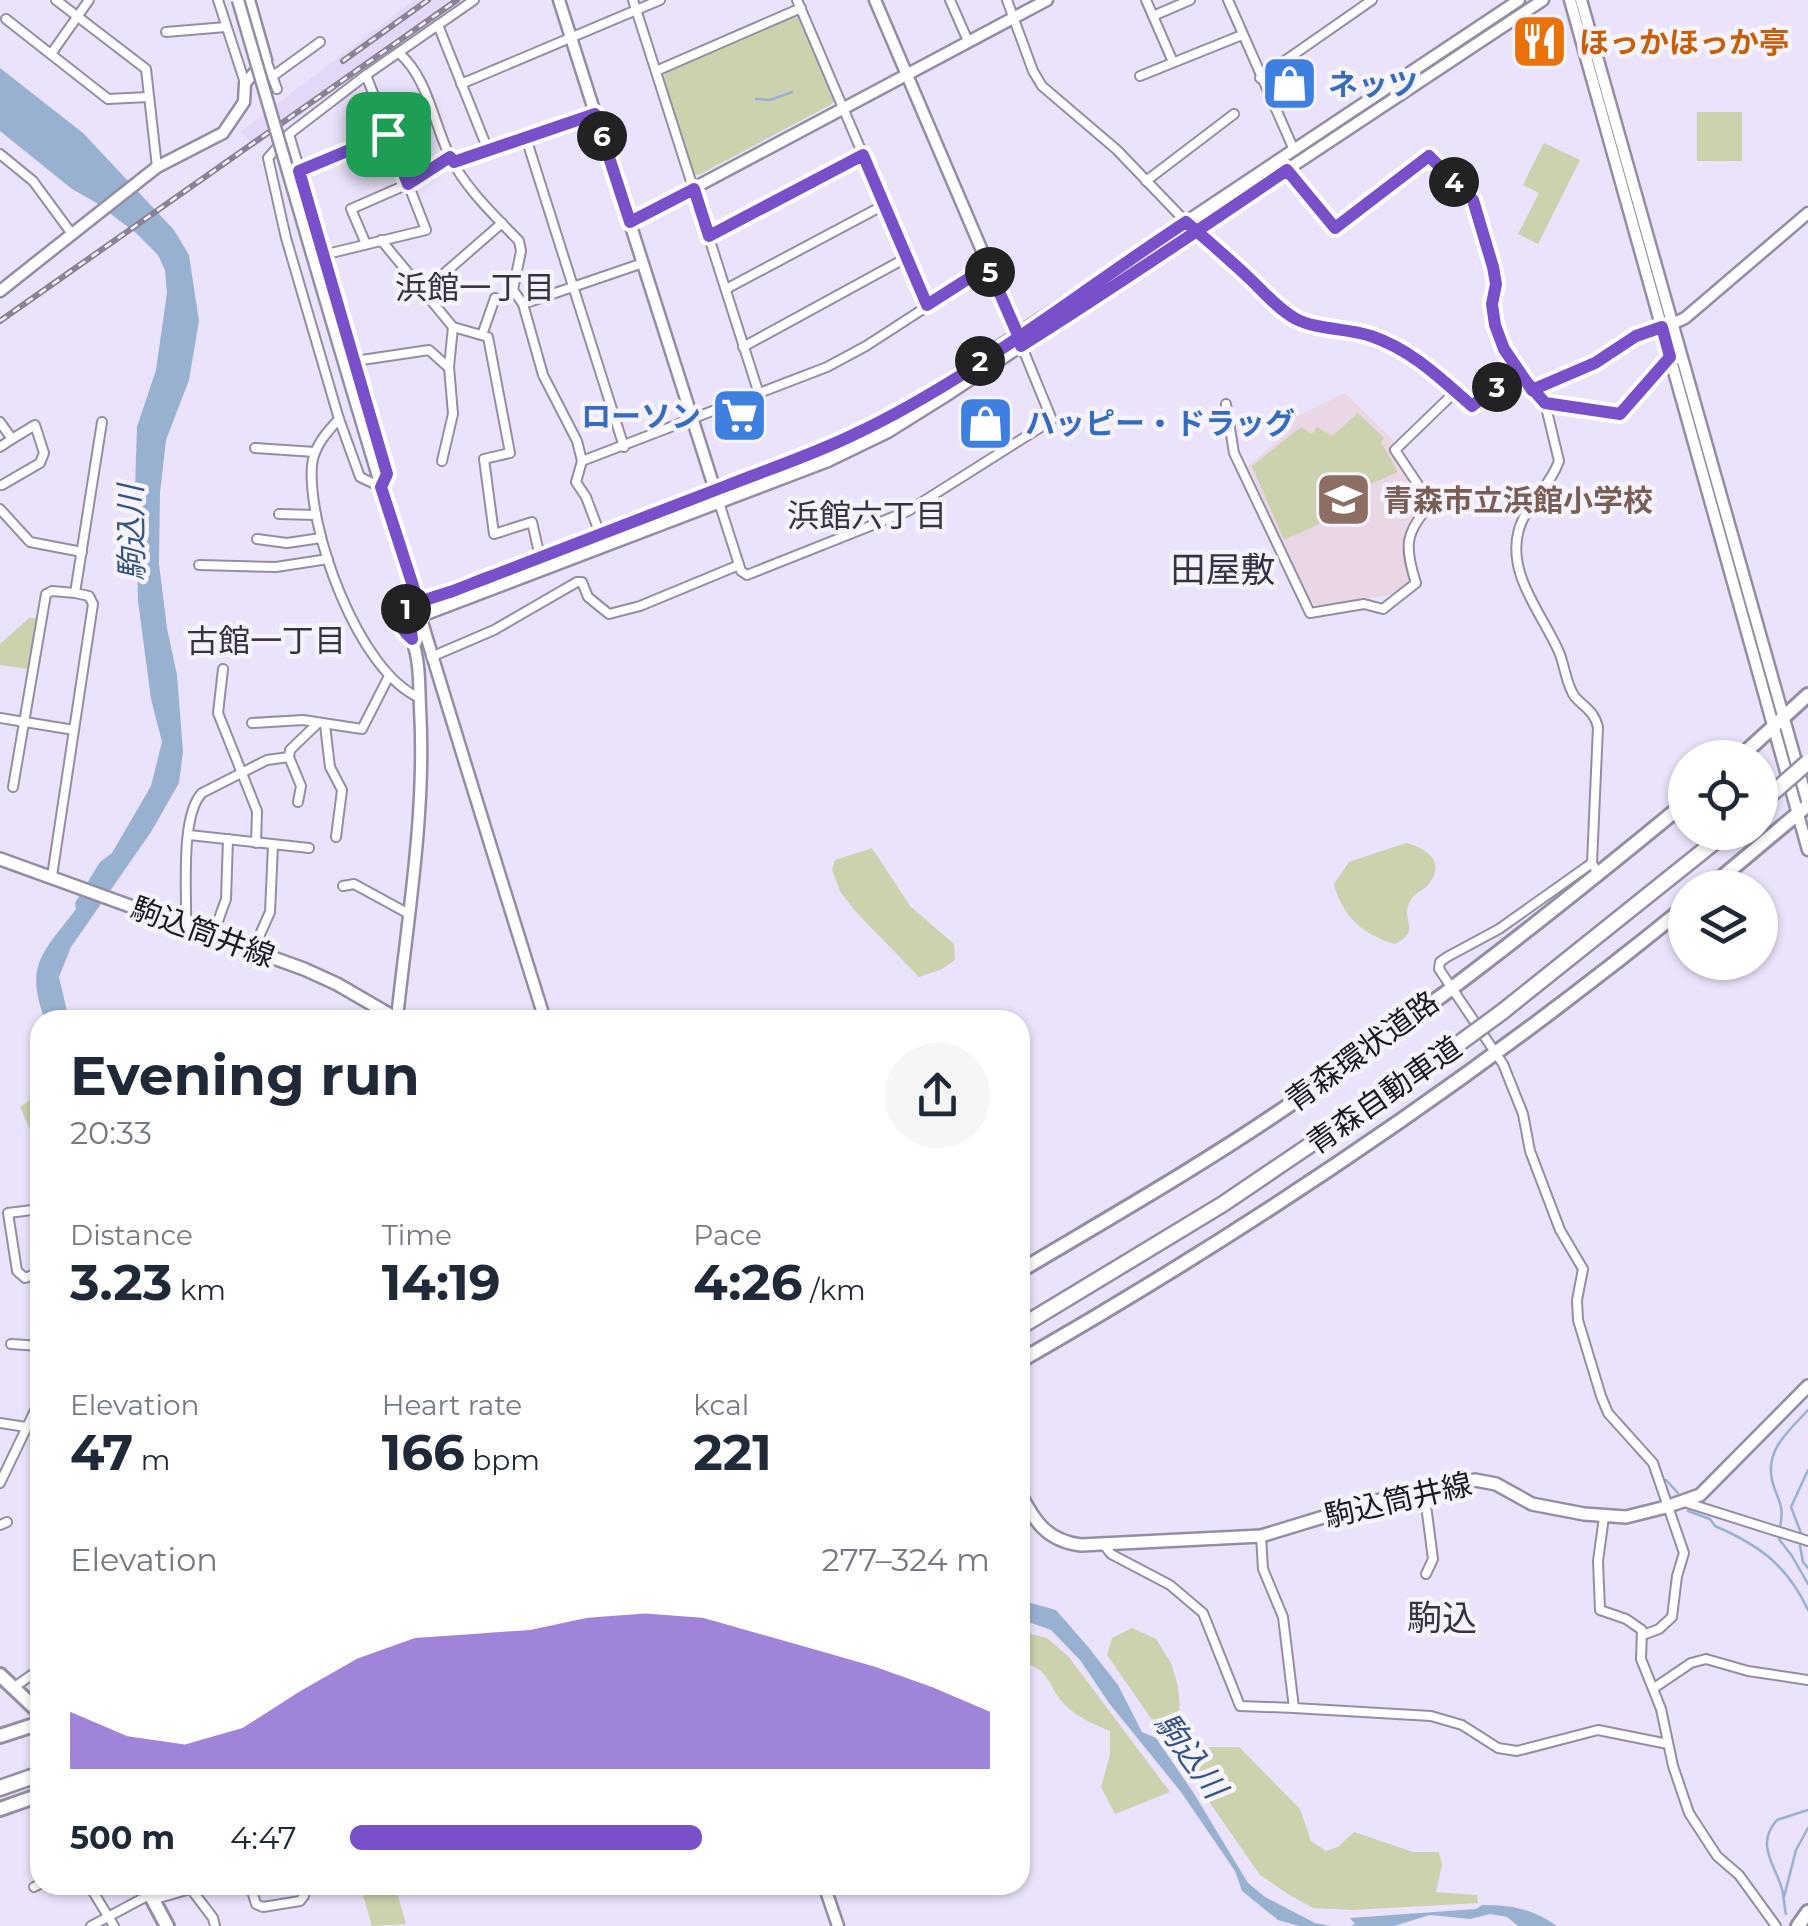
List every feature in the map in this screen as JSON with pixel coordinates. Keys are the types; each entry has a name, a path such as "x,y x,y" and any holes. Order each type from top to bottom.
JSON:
{"highway":[{"path":"1778,788 1808,762"},
{"name":"青森自動車道","path":"1030,1321 1223,1204 1450,1050 1705,850"},
{"path":"0,1788 30,1778"}],"main road":[{"path":"1760,740 1808,695"},
{"path":"1730,870 1805,808"},
{"name":"青森環状道路","path":"1030,1266 1278,1113 1449,987 1595,868 1668,814"},
{"name":"駒込筒井線","path":"0,858 213,934 337,984 383,1010"},
{"path":"1030,1355 1261,1213 1495,1051 1668,920"},
{"name":"駒込筒井線","path":"1030,1512 1046,1533 1072,1544 1260,1536 1376,1501 1486,1480 1522,1501 1604,1517 1626,1517 1666,1508 1700,1494 1808,1386"},
{"path":"0,1675 30,1704"},
{"path":"0,1736 30,1726"},
{"path":"0,1810 30,1799"},
{"path":"150,1895 167,1926"},
{"path":"1798,1926 1808,1912"}],"street":[{"path":"56,0 146,70 157,167"},
{"path":"52,54 89,0"},
{"path":"0,290 157,167 216,138 227,128 244,102 244,83 218,0"},
{"path":"238,0 317,255 431,657 542,1010"},
{"path":"249,0 276,89"},
{"path":"381,487 360,477 339,419 268,170 268,158 289,134 474,0"},
{"path":"559,0 738,565 744,574 752,575 908,511 1052,420 875,0"},
{"path":"633,0 759,394"},
{"path":"462,84 660,0"},
{"path":"950,0 968,42"},
{"path":"1008,0 1042,86 1117,150 1186,222 1298,320 1370,336 1401,349 1426,365 1472,406 1517,371"},
{"path":"630,222 1047,0"},
{"path":"1146,0 1173,62"},
{"path":"1152,16 1190,0"},
{"path":"1228,0 1294,150"},
{"path":"1260,78 1372,0"},
{"path":"1020,340 1186,222 1519,0"},
{"path":"397,1010 422,782 418,658 410,622 717,496 856,434 917,401 1196,231 1543,0"},
{"path":"1570,0 1805,808 1808,850"},
{"path":"1581,0 1667,326"},
{"path":"656,72 799,4 927,305"},
{"path":"6,19 108,99 148,97"},
{"path":"438,26 488,150"},
{"path":"166,32 226,28"},
{"path":"1140,76 1242,35"},
{"path":"273,76 320,42"},
{"path":"399,52 417,74 463,179 519,241 522,252 513,290 524,304 543,375 577,441 582,461 576,482 600,534"},
{"path":"244,83 266,60"},
{"path":"317,255 426,230 366,75"},
{"path":"366,244 351,208 452,160 595,114"},
{"path":"1146,181 1234,114"},
{"path":"289,134 317,255 387,474 381,487"},
{"path":"299,171 388,134"},
{"path":"526,138 624,447"},
{"path":"0,154 33,181 72,234"},
{"path":"709,236 863,155"},
{"path":"1287,170 1335,228 1429,156 1473,200 1496,284 1492,304 1495,325 1517,371 1545,403 1559,462 1550,481 1525,513 1517,538 1516,562 1561,657 1574,696 1594,714 1598,727 1595,868 1440,962 1439,969 1495,1051 1522,1114 1530,1151 1560,1230 1583,1269 1578,1320 1601,1396 1608,1413 1654,1464 1684,1553 1672,1618 1660,1629 1642,1634"},
{"path":"726,290 884,205"},
{"path":"1532,390 1595,363 1636,336 1685,318 1808,212"},
{"path":"424,291 502,223"},
{"path":"381,240 453,327 488,338 510,453 484,459 494,534 532,522 540,557"},
{"path":"744,346 906,258"},
{"path":"524,304 642,263"},
{"path":"582,461 840,360 988,266"},
{"path":"482,335 495,298"},
{"path":"442,461 453,414 448,367 453,327"},
{"path":"354,361 429,350 448,367"},
{"path":"1545,403 1620,414 1675,353"},
{"path":"1226,404 1234,453 1310,612 1364,604 1383,610 1416,582 1408,559 1410,529 1431,504 1395,450 1456,391"},
{"path":"339,419 315,452 312,466 321,538 360,632 389,676 420,698"},
{"path":"0,422 12,438"},
{"path":"75,593 102,422"},
{"path":"0,447 34,425 44,453 40,463 1,484 0,499"},
{"path":"255,448 315,452"},
{"path":"412,639 404,631 401,618 405,609 417,602 600,534 717,496"},
{"path":"0,509 30,542 82,552"},
{"path":"279,514 316,515"},
{"path":"257,540 321,538"},
{"path":"199,565 276,567 328,559"},
{"path":"431,657 494,630 577,582 582,582 588,597 610,614 640,606 738,565"},
{"path":"14,786 46,594 52,590 89,596 93,604 52,876"},
{"path":"223,669 218,713 257,810 256,843"},
{"path":"252,723 303,720 362,729 389,676"},
{"path":"0,718 74,730"},
{"path":"298,802 302,786 289,757 290,750 321,725"},
{"path":"321,725 330,767 342,790 336,838"},
{"path":"186,924 188,836 196,800 202,793 266,760 289,757"},
{"path":"188,836 309,848"},
{"path":"213,934 226,898 228,839"},
{"path":"252,950 270,912 273,844"},
{"path":"343,886 354,884 409,914"},
{"path":"30,1210 4,1214 17,1271 25,1278 30,1276"},
{"path":"10,1344 30,1345"},
{"path":"0,1483 30,1419"},
{"path":"0,1422 26,1427"},
{"path":"1424,1490 1434,1559 1426,1574"},
{"path":"1683,1502 1808,1541"},
{"path":"1604,1517 1598,1560 1600,1610 1639,1625 1641,1659 1654,1688 1689,1812 1717,1856 1739,1874 1776,1926"},
{"path":"1260,1536 1263,1569 1283,1617 1294,1708"},
{"path":"1104,1545 1112,1554 1170,1586 1203,1613 1240,1706 1431,1716 1462,1725 1498,1748 1517,1751 1598,1730 1668,1744"},
{"path":"1654,1688 1706,1659 1748,1671 1808,1680"},
{"path":"13,1688 30,1677"},
{"path":"95,1895 114,1926"},
{"path":"92,1926 145,1895"},
{"path":"195,1895 215,1926"},
{"path":"253,1895 256,1904 263,1907 300,1901 304,1895"},
{"path":"827,1895 838,1926"}],"shaded area":[{"path":"414,0 463,0 254,148 241,131"},
{"name":"青森市立浜館小学校","path":"1345,393 1395,442 1389,449 1426,502 1404,533 1413,581 1394,594 1320,607 1309,601 1248,466 1289,431 1296,417"}],"green space":[{"path":"795,15 801,17 835,98 832,104 699,175 693,174 665,73"},
{"path":"1697,112 1742,112 1742,161 1697,161"},
{"path":"1544,143 1580,160 1538,244 1518,234 1539,193 1523,185"},
{"path":"1358,413 1384,438 1381,442 1398,472 1352,492 1352,509 1284,540 1252,466 1301,427 1312,434 1317,427 1332,436"},
{"path":"29,618 36,618 29,669 0,665 0,644"},
{"path":"1406,843 1426,851 1436,867 1429,884 1409,903 1409,930 1395,944 1356,923 1342,906 1334,884 1349,862"},
{"path":"872,848 910,906 954,944 955,960 942,969 919,977 841,893 832,870 835,860"},
{"path":"30,1100 30,1128 29,1127 20,1107"},
{"path":"1132,1628 1156,1639 1171,1663 1180,1714 1203,1747 1239,1747 1300,1809 1311,1841 1326,1851 1338,1847 1354,1832 1413,1852 1439,1852 1442,1865 1436,1892 1477,1895 1478,1903 1352,1910 1313,1908 1260,1875 1107,1655 1112,1638"},
{"path":"1030,1634 1047,1638 1068,1656 1170,1792 1115,1814 1101,1787 1110,1755 1110,1731 1071,1710 1038,1669 1030,1665"},
{"path":"363,1895 398,1895 406,1924 372,1926"}],"water":[{"path":"0,68 83,133 174,230 189,255 199,321 189,380 166,440 160,493 159,564 177,675 183,752 179,783 151,832 71,947 59,977 67,1010 42,1010 36,985 40,960 76,909 75,903 100,862 112,853 151,786 162,742 151,699 138,601 135,488 137,427 156,370 167,293 165,270 158,255 136,233 72,189 0,131"},
{"path":"1030,1603 1056,1610 1118,1685 1142,1732 1156,1738 1248,1883 1265,1897 1315,1923 1331,1926 1299,1926 1278,1920 1242,1891 1235,1871 1181,1792 1109,1703 1080,1660 1051,1630 1030,1623"},
{"path":"1482,1905 1522,1909 1557,1926 1518,1926 1507,1917 1490,1914 1470,1919 1430,1915 1394,1926 1351,1926 1355,1924 1350,1918 1476,1909"}],"waterway":[{"path":"756,99 770,100 792,92"},
{"path":"1780,1527 1781,1507 1772,1480 1772,1459 1781,1441 1808,1410"},
{"path":"1801,1533 1791,1507 1808,1470"},
{"path":"1666,1480 1678,1493"},
{"path":"1688,1511 1710,1519 1715,1526 1770,1558 1791,1581 1808,1610"},
{"path":"1779,1539 1808,1584"},
{"path":"1800,1546 1808,1568"},
{"path":"1786,1914 1768,1838 1777,1820 1808,1810"},
{"path":"1784,1897 1796,1850 1808,1828"}],"railway":[{"path":"343,61 428,0"},
{"path":"0,321 457,0"}],"place":[{"name":"ほっかほっか亭","path":"1540,42"},
{"name":"ネッツ","path":"1289,84"},
{"name":"ローソン","path":"740,416"},
{"name":"ハッピー・ドラッグ","path":"986,423"},
{"name":"青森市立浜館小学校","path":"1344,500"}],"district":[{"name":"浜館一丁目","path":"475,287"},
{"name":"浜館六丁目","path":"867,515"},
{"name":"田屋敷","path":"1223,569"},
{"name":"古館一丁目","path":"266,640"},
{"name":"駒込","path":"1442,1617"}],"route":[{"path":"388,134 299,171 387,474 381,487 414,589 417,602 420,616 410,622 412,639 404,631 402,614 417,602 856,434 963,372 1018,335 1104,276 1186,222 1196,231 1215,248 1236,265 1279,306 1298,320 1370,336 1401,349 1426,365 1472,406 1517,371 1532,390 1545,403 1620,414 1670,357 1662,327 1636,336 1595,363 1532,390 1504,349 1495,325 1492,304 1496,284 1473,200 1429,156 1335,228 1287,170 1262,188 1196,231 1087,304 1021,346 1018,335 988,266 927,305 863,155 709,236 694,189 630,222 595,114 454,162 450,157 408,184 388,134"}],"water label":[{"name":"駒込川","path":"131,533"},
{"name":"駒込川","path":"1191,1755"}]}
